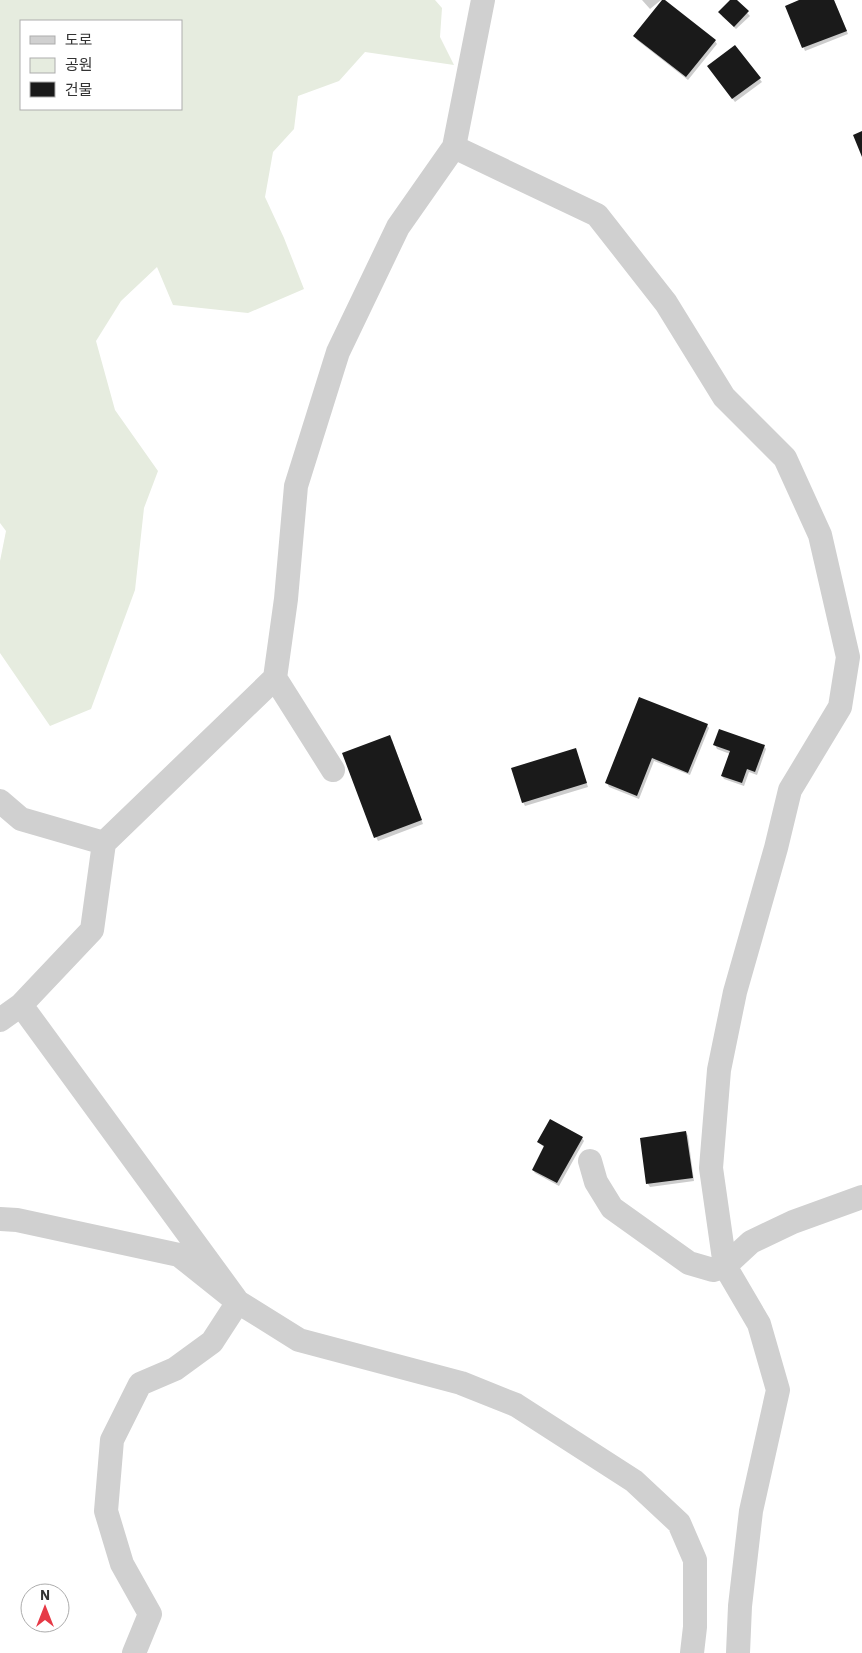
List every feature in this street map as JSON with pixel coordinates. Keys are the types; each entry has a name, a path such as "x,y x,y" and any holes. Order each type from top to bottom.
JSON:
{"street":[{"path":"0,1020 21,1005 92,930 104,844 275,678 286,598 296,486 338,352 398,227 454,147 483,0"},
{"path":"454,147 597,215 666,303 724,397 785,458 820,535 848,658 840,707 790,790 776,848 735,992 719,1070 711,1168 725,1266 759,1324 778,1390 751,1510 740,1606 738,1653"},
{"path":"275,678 333,770"},
{"path":"0,801 21,819 104,844"},
{"path":"21,1005 238,1302"},
{"path":"590,1161 596,1182 612,1208 689,1263 713,1270 725,1266 751,1242 793,1222 862,1197"},
{"path":"0,1220 18,1220 179,1255 238,1302 299,1340 462,1383 516,1405 634,1481 679,1522 695,1560 695,1627 692,1653"},
{"path":"134,1653 150,1614 122,1564 106,1511 112,1440 140,1384 175,1369 212,1342 238,1302"}],"green space":[{"path":"0,0 435,0 442,8 440,37 454,65 365,52 339,81 298,96 294,129 273,152 265,197 304,289 248,313 173,305 157,267 121,301 96,341 115,410 158,471 144,508 135,590 91,709 50,726 0,653 0,561 6,531 0,523"}],"building":[{"path":"662,0 665,0 716,40 686,77 633,36"},
{"path":"730,0 737,0 749,11 734,27 718,12"},
{"path":"799,0 834,0 847,31 802,48 785,6"},
{"path":"735,45 761,78 732,99 707,66"},
{"path":"862,131 862,157 853,135"},
{"path":"639,697 708,724 688,773 652,758 637,796 605,783"},
{"path":"719,729 765,745 755,772 747,769 742,783 721,776 730,751 713,745"},
{"path":"390,735 422,820 374,838 342,753"},
{"path":"576,748 587,783 522,803 511,768"},
{"path":"550,1119 583,1137 557,1183 532,1170 544,1146 537,1142"},
{"path":"686,1131 693,1178 646,1184 640,1138"}]}
